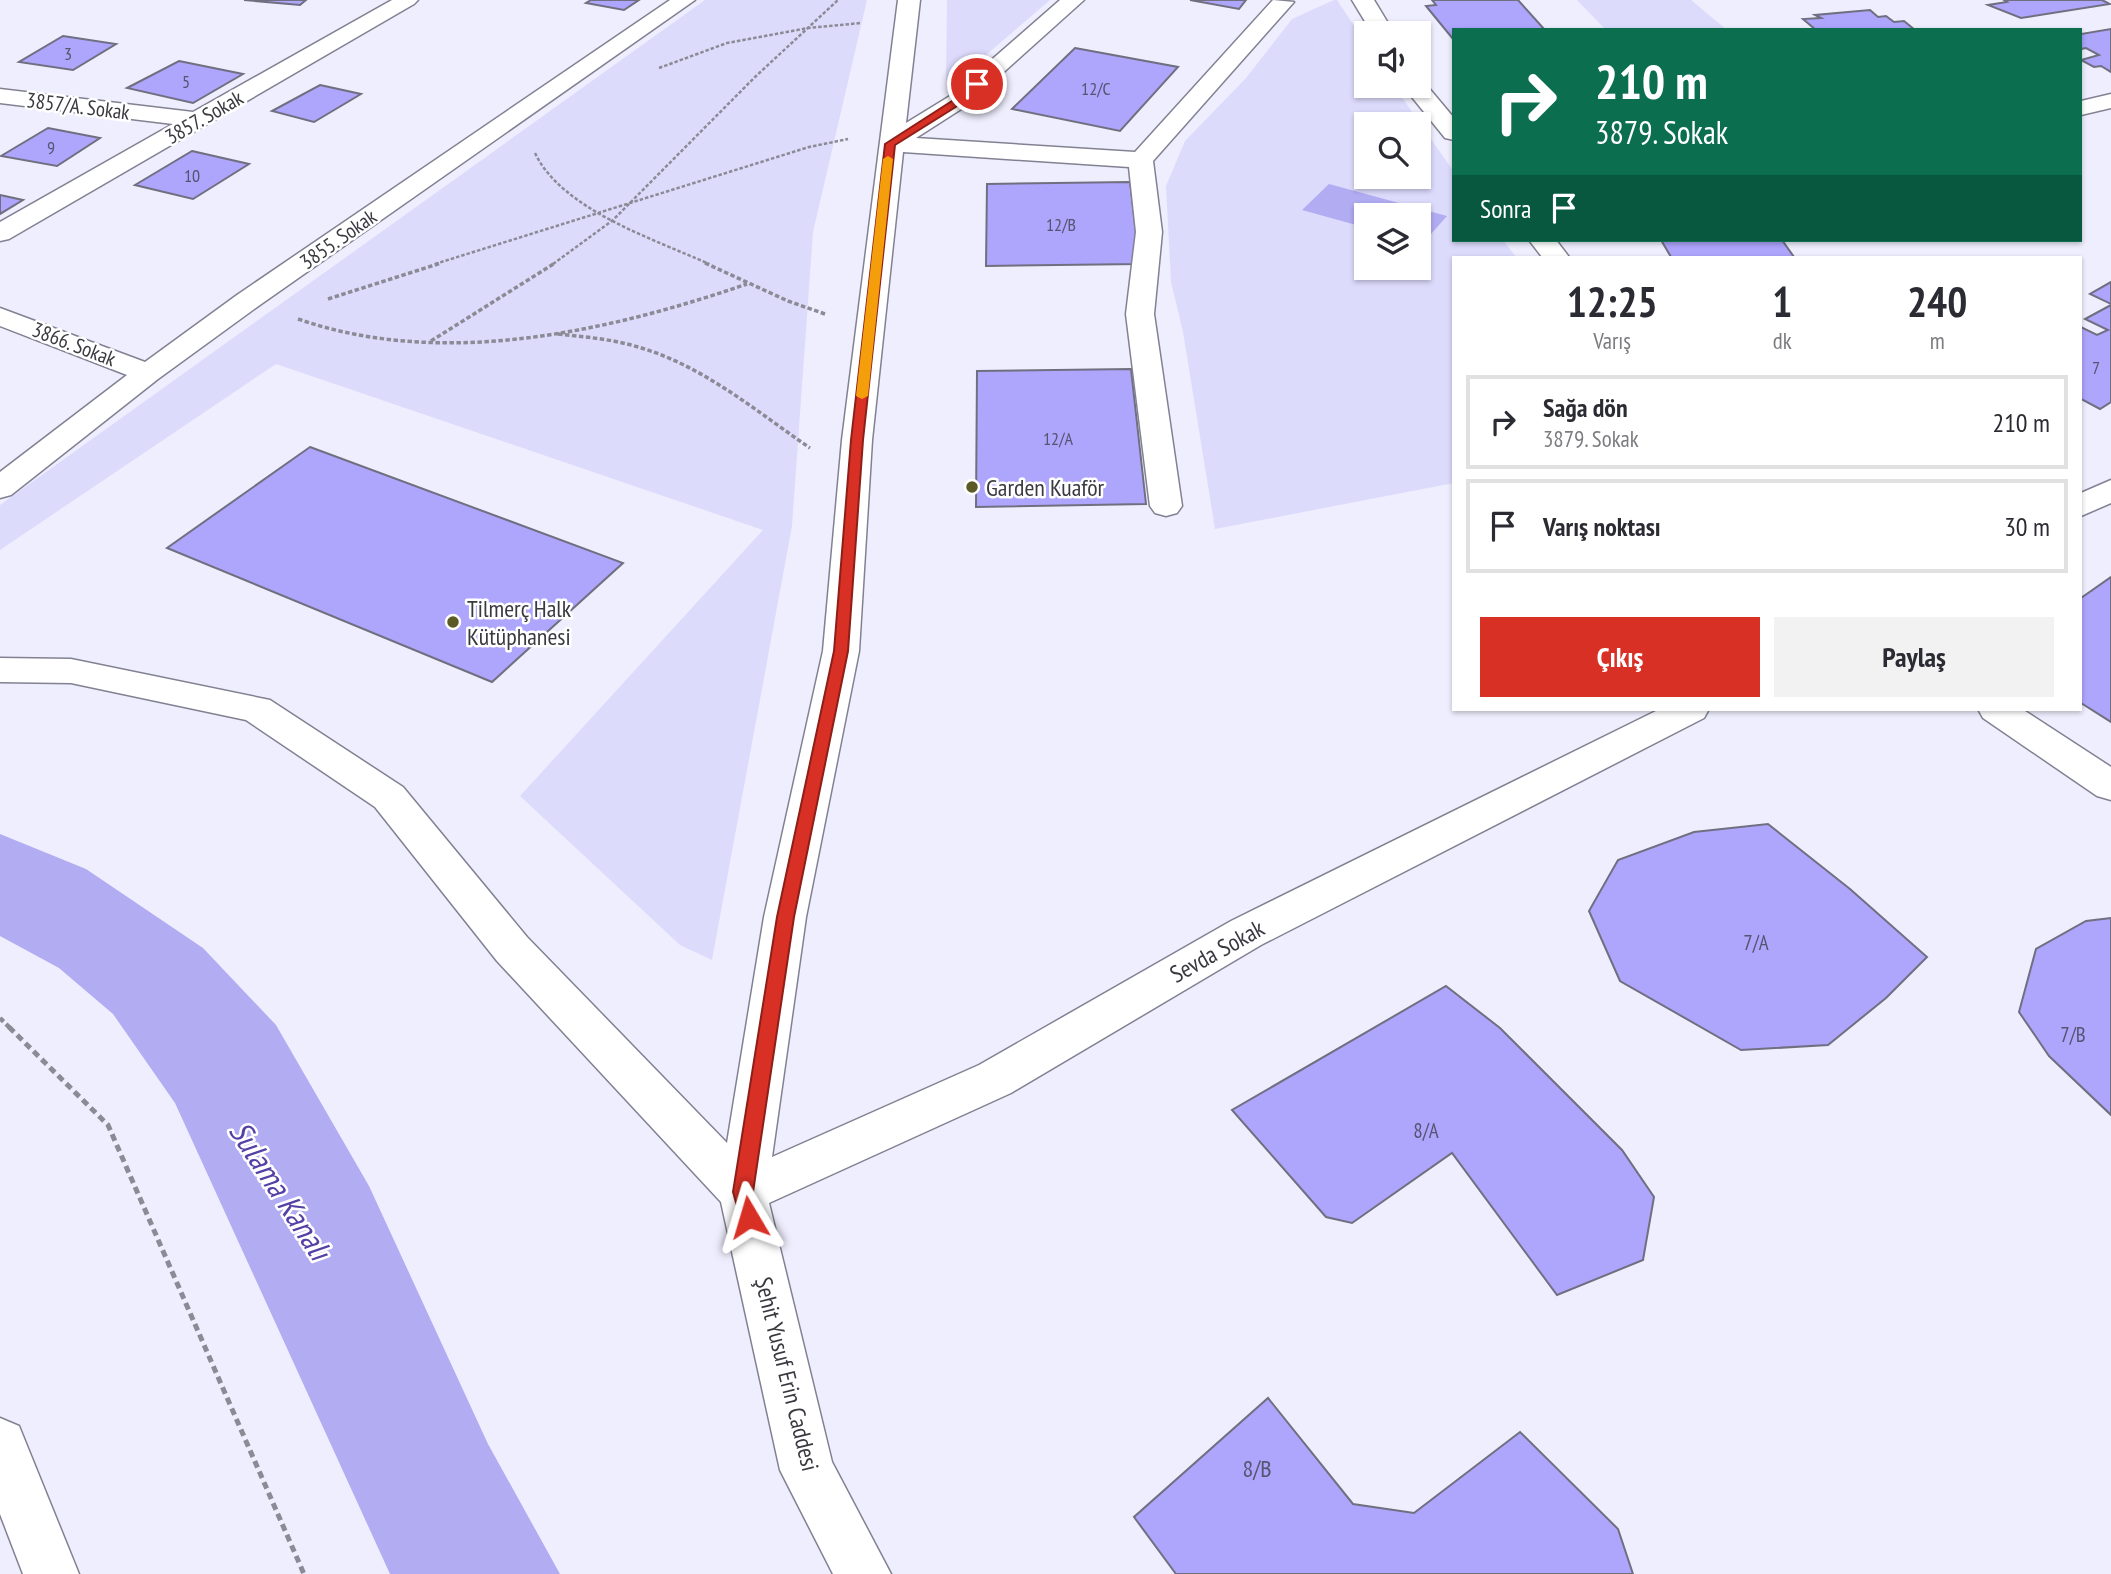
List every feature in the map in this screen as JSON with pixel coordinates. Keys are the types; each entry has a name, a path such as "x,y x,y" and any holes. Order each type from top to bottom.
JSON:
{"street":[{"name":"3857. Sokak","path":"0,233 407,0"},
{"name":"3855. Sokak","path":"0,488 148,373 247,301 684,0"},
{"path":"892,137 958,101 1073,0"},
{"path":"1363,0 1376,21"},
{"path":"1166,506 1140,314 1149,232 1141,160 1283,2"},
{"name":"Şehit Yusuf Erin Caddesi","path":"863,1574 807,1470 743,1192 785,917 841,651 869,328 908,10"},
{"name":"3857/A. Sokak","path":"0,96 197,120"},
{"path":"1425,98 1452,131"},
{"path":"2082,107 2111,101"},
{"path":"892,137 1141,160"},
{"path":"1544,242 1555,256"},
{"name":"3866. Sokak","path":"0,316 148,373"},
{"path":"2082,505 2111,490"},
{"path":"0,670 71,671 257,709 389,797 512,948 743,1192"},
{"name":"Sevda Sokak","path":"743,1192 995,1079 1246,933 1687,711"},
{"path":"1999,711 2111,786"},
{"path":"0,1445 51,1574"}],"path":[{"path":"430,341 555,263 613,220 755,77 838,0"},
{"path":"653,69 727,43 908,10"},
{"path":"518,114 543,170 579,201 613,220 788,301 869,328"},
{"path":"283,313 809,147 892,137"},
{"path":"247,301 324,328 396,342 497,340 598,328 677,309 748,283"},
{"path":"550,334 606,340 647,350 683,365 854,478"},
{"path":"0,1018 108,1125 304,1574"}],"shaded area":[{"path":"705,0 867,0 813,232 792,526 712,960 680,945 520,796 763,530 276,364 0,550 0,505"},
{"path":"947,0 1050,0 957,80 946,80"},
{"path":"1337,0 1354,26 1354,98 1402,98 1412,112 1354,112 1354,189 1431,189 1431,139 1452,169 1452,242 1505,242 1515,256 1452,256 1452,483 1215,529 1183,332 1171,282 1166,186 1185,141 1246,78 1292,19"},
{"path":"1577,0 1691,0 1725,28 1604,28"}],"water":[{"path":"1329,184 1399,203 1354,203 1354,224 1302,210"},
{"path":"1431,212 1447,216 1431,234"},
{"name":"Sulama Kanalı","path":"0,834 86,869 203,948 276,1025 369,1186 488,1444 560,1574 390,1574 175,1103 113,1014 59,968 0,936"}],"building":[{"path":"244,0 306,0 300,5"},
{"path":"591,0 639,0 624,10 586,3"},
{"path":"1190,0 1246,0 1239,9"},
{"path":"1432,0 1518,0 1543,28 1452,28 1452,38 1426,6 1436,5"},
{"path":"2004,0 2102,0 2110,4 2021,18 1988,5 2007,2"},
{"path":"1870,10 1878,17 1886,16 1894,22 1904,21 1913,28 1814,28 1803,19 1821,18 1815,15"},
{"path":"2111,29 2111,72 2082,61 2099,55 2086,48 2082,49 2082,34"},
{"path":"63,36 116,44 73,70 19,62"},
{"path":"1075,48 1178,67 1120,131 1012,109"},
{"path":"179,61 243,74 193,103 127,88"},
{"path":"320,85 361,94 314,122 272,111"},
{"path":"48,128 100,138 57,166 1,156"},
{"path":"192,151 249,164 193,199 135,185"},
{"path":"1130,182 1140,264 986,266 987,184"},
{"path":"0,195 23,200 0,214"},
{"path":"1662,242 1783,242 1793,256 1670,256"},
{"path":"2111,282 2111,304 2090,294"},
{"path":"2111,305 2111,402 2100,409 2082,400 2082,328 2097,335 2108,330 2085,319"},
{"path":"1131,369 1146,504 976,507 977,371"},
{"name":"Tilmerç Halk Kütüphanesi","path":"310,447 623,563 492,682 167,548"},
{"path":"2111,577 2111,722 2082,704 2082,597"},
{"path":"1768,824 1850,889 1927,957 1886,998 1828,1045 1741,1050 1620,981 1589,911 1618,860 1694,832"},
{"path":"2111,918 2111,1115 2049,1056 2019,1012 2036,949 2086,921"},
{"path":"1446,986 1500,1028 1622,1150 1654,1197 1643,1260 1557,1295 1452,1153 1352,1223 1326,1217 1232,1110"},
{"path":"1268,1398 1353,1504 1414,1513 1520,1432 1618,1529 1633,1574 1176,1574 1134,1517"}],"slow traffic":[{"path":"862,396 888,159"}],"place":[{"name":"Garden Kuaför","path":"972,487"},
{"name":"Tilmerç Halk Kütüphanesi","path":"453,622"}],"route":[{"path":"749,1217 743,1192 785,917 841,651 857,440 890,144 958,101 977,84"}]}
